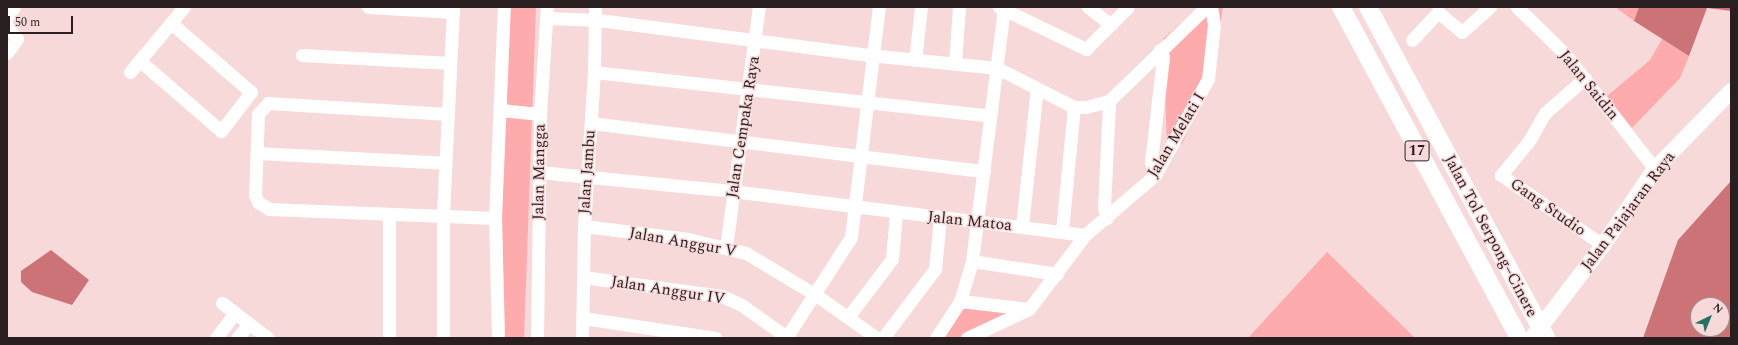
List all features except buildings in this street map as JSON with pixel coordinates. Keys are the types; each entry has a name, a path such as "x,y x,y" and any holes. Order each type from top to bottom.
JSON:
{"highway":[{"name":"Jalan Tol Serpong–Cinere","path":"1341,7 1519,338"},
{"name":"Jalan Tol Serpong–Cinere","path":"1368,7 1546,338"}],"main road":[{"name":"Jalan Pajajaran Raya","path":"1532,338 1603,246 1656,169 1731,91"}],"street":[{"path":"7,17 14,7"},
{"path":"130,72 184,7"},
{"path":"368,7 453,9 443,214 443,338"},
{"path":"498,338 495,218 501,110 504,7"},
{"name":"Jalan Cempaka Raya","path":"726,247 732,191 749,90 759,7"},
{"path":"787,338 849,242 855,207 879,7"},
{"path":"915,60 921,7"},
{"path":"955,63 959,7"},
{"path":"1088,7 1111,25"},
{"path":"936,338 960,301 972,261 997,68 1002,8 1086,49 1128,7"},
{"path":"547,12 595,13 874,56 997,68 1074,107 1086,107 1109,101 1206,7"},
{"name":"Jalan Melati I","path":"1029,309 1057,274 1085,235 1155,175 1179,135 1209,75 1214,25 1211,7"},
{"path":"1412,40 1438,12 1462,32 1490,7"},
{"name":"Jalan Saidin","path":"1517,7 1565,54 1656,169"},
{"name":"Jalan Mangga","path":"537,338 540,114 547,12"},
{"name":"Jalan Jambu","path":"582,338 586,175 594,72 595,13"},
{"path":"140,61 221,131 251,92 171,23"},
{"path":"7,26 17,38 7,53"},
{"path":"1155,175 1151,162 1163,57 1160,50"},
{"path":"302,55 450,63"},
{"path":"594,72 868,104 991,116"},
{"name":"Gang Studio","path":"1585,78 1545,113 1528,142 1501,175 1603,246"},
{"path":"1022,226 1037,89"},
{"path":"1106,218 1104,208 1109,101"},
{"path":"448,114 268,103 258,114 258,153 255,195 262,206 390,214 443,214 495,218"},
{"path":"1062,231 1074,107"},
{"path":"501,110 540,114"},
{"path":"591,123 741,140 984,171"},
{"path":"258,153 446,163"},
{"path":"539,172 586,175 732,191"},
{"name":"Jalan Matoa","path":"732,191 896,213 1022,226 1085,235"},
{"path":"848,317 892,259 896,213"},
{"path":"389,338 390,214"},
{"path":"883,338 935,269 940,218"},
{"name":"Jalan Anggur V","path":"584,226 688,239 726,247 754,257 816,294 876,338"},
{"path":"972,261 1057,274"},
{"name":"Jalan Anggur IV","path":"584,277 722,296 743,306 787,338"},
{"path":"960,301 1029,309"},
{"path":"222,303 268,338"},
{"path":"967,338 1029,309"},
{"path":"216,338 235,313"},
{"path":"583,318 715,338"},
{"path":"237,338 249,324"}],"shaded area":[{"path":"508,7 536,7 524,338 496,338"},
{"path":"1199,7 1223,7 1211,79 1182,144 1167,146 1163,39"},
{"path":"1615,7 1639,7 1634,21"},
{"path":"1639,7 1731,7 1731,11 1707,8 1689,56 1634,21"},
{"path":"1662,39 1689,56 1680,78 1632,128 1607,96 1650,60"},
{"path":"1731,181 1731,338 1643,338 1678,240"},
{"path":"51,250 89,280 72,305 32,292 21,282 21,271"},
{"path":"1327,252 1415,338 1248,338"},
{"path":"960,301 1025,312 963,338 936,338"}]}
